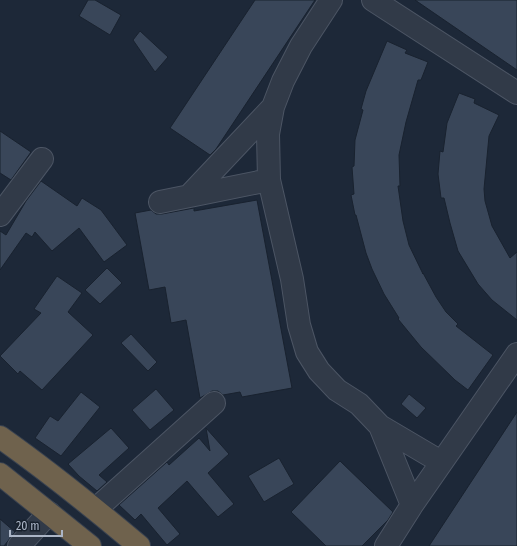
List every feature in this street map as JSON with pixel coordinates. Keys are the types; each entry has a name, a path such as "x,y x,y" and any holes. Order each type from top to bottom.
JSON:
{"highway":[{"path":"0,437 96,509 139,546"},
{"path":"34,461 7,480 90,546"}],"street":[{"path":"331,0 301,46 283,81 273,106 268,134 269,180 292,280 300,325 308,352 319,371 337,390 359,404 380,426 441,462"},
{"path":"373,0 517,93"},
{"path":"190,196 273,106"},
{"path":"0,215 42,159"},
{"path":"160,202 269,180"},
{"path":"386,546 441,462 517,354"},
{"path":"96,509 214,404"},
{"path":"380,426 412,505"},
{"path":"19,546 49,513"}],"building":[{"path":"88,0 95,0 121,15 110,35 79,16"},
{"path":"255,0 315,0 216,149 210,155 170,128"},
{"path":"415,0 517,0 517,70"},
{"path":"140,31 168,57 155,72 133,40"},
{"path":"387,41 407,50 405,53 428,62 421,80 418,80 406,122 399,155 400,186 398,186 403,221 409,245 423,274 446,312 458,324 456,326 493,355 468,390 455,380 421,347 398,319 399,318 384,294 372,269 355,215 351,195 354,194 352,167 354,166 355,140 363,110 361,109 366,91"},
{"path":"459,93 475,99 474,103 499,115 489,136 484,189 485,201 492,226 510,258 517,252 517,320 492,300 478,284 458,251 444,198 441,198 438,174 440,151 443,152 447,123"},
{"path":"0,131 31,152 11,180 0,173"},
{"path":"41,181 77,206 82,198 101,210 127,245 104,262 79,228 52,251 35,232 32,237 26,233 0,270 0,231 6,235 26,201"},
{"path":"257,200 292,388 242,397 240,392 223,395 218,391 212,391 200,398 186,320 171,323 165,287 149,290 135,213 151,210 156,214 162,214 194,208 194,211"},
{"path":"107,268 122,283 100,304 85,290"},
{"path":"57,276 82,293 68,312 93,335 42,390 20,371 18,374 0,356 41,313 34,309"},
{"path":"131,334 157,362 148,371 121,343"},
{"path":"156,389 174,410 150,430 132,410"},
{"path":"81,392 100,407 61,456 35,438 50,416 58,421"},
{"path":"409,394 426,408 417,418 401,404"},
{"path":"517,412 517,546 429,546"},
{"path":"111,428 129,448 99,475 107,482 97,491 79,476 68,464"},
{"path":"206,428 229,454 208,473 234,504 218,517 187,481 158,508 180,534 167,545 141,514 135,520 119,505 167,462 169,465 199,438 210,451"},
{"path":"279,458 294,484 264,502 248,476"},
{"path":"340,461 393,512 388,520 362,546 326,546 291,512"},
{"path":"0,519 15,532 4,546 0,546"}]}
